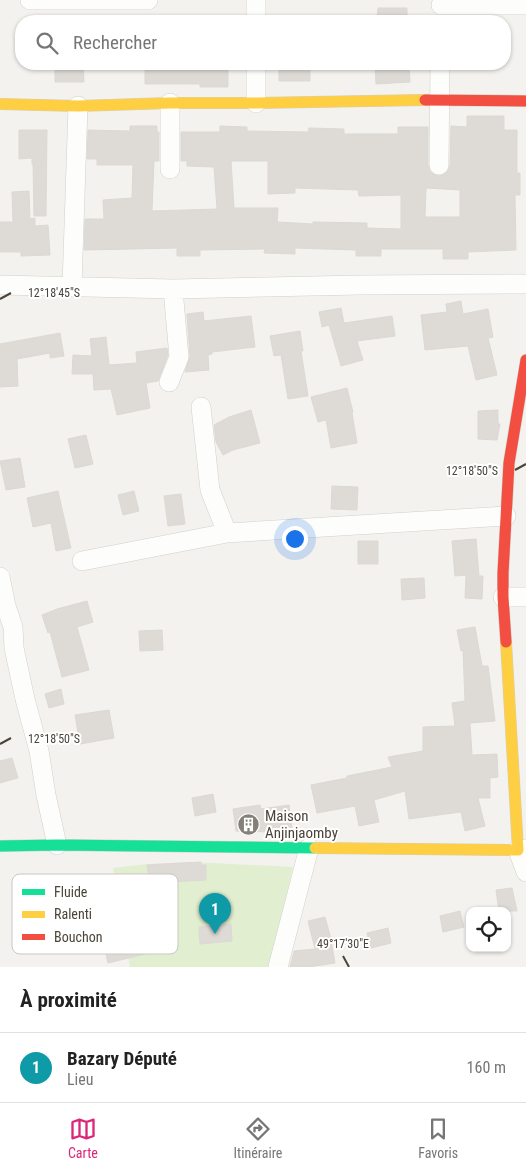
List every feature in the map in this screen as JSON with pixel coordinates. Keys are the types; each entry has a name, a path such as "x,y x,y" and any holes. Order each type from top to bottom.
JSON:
{"street":[{"path":"30,0 148,0"},
{"path":"256,0 256,15"},
{"path":"436,9 504,2 526,4"},
{"path":"256,70 256,103"},
{"path":"439,165 440,70"},
{"path":"0,104 78,106 170,103 526,101"},
{"path":"170,103 170,169"},
{"path":"72,286 78,106"},
{"path":"0,285 173,289 526,284"},
{"path":"169,382 179,357 173,289"},
{"path":"526,360 508,463 503,597 522,850 526,872"},
{"path":"201,408 210,490 227,533"},
{"path":"82,561 227,533 506,516"},
{"path":"0,577 13,627 14,648 39,751 57,845"},
{"path":"503,597 526,596"},
{"path":"0,846 522,850"},
{"path":"278,967 309,848"}],"green space":[{"path":"192,862 293,867 270,967 130,967 128,954 178,954 178,874 114,874 113,868"}],"building":[{"path":"378,8 407,8 407,15 377,15"},
{"path":"55,70 83,70 84,82 55,82"},
{"path":"145,70 228,70 228,87 200,87 200,84 145,84"},
{"path":"279,70 310,70 310,81 279,81"},
{"path":"375,70 409,70 410,82 376,84"},
{"path":"467,116 504,116 504,130 517,130 517,173 520,173 520,195 515,195 516,250 468,252 468,259 443,259 443,249 381,249 381,256 356,256 356,250 295,248 295,254 264,253 265,249 200,250 200,256 177,256 177,248 84,250 85,219 104,219 103,200 132,198 133,165 97,165 97,159 87,159 88,130 130,131 130,126 157,126 157,132 159,132 159,161 154,161 152,211 217,209 214,167 187,166 187,161 181,161 181,132 220,132 220,126 247,127 247,131 308,132 309,128 344,129 344,134 398,134 398,127 428,127 428,165 433,174 439,176 445,174 450,166 451,126 467,127","holes":["231,161 268,161 268,194 295,193 295,188 358,190 359,196 401,195 401,229 367,228 367,223 313,222 313,224 277,222 278,208 234,208","426,188 460,190 460,217 425,217"]},
{"path":"19,130 47,130 46,216 34,216 32,158 19,159"},
{"path":"29,191 30,219 35,218 35,226 48,225 50,255 21,256 21,252 0,252 0,222 13,222 12,192"},
{"path":"461,301 463,314 488,309 493,337 488,338 497,375 476,380 468,346 425,350 421,315 447,312 446,304"},
{"path":"341,308 344,323 392,316 395,336 357,341 363,360 341,366 329,325 322,327 319,312"},
{"path":"203,312 204,321 251,316 255,347 212,352 212,354 208,355 209,370 185,372 190,356 187,314"},
{"path":"300,331 308,396 288,399 281,355 274,356 270,336"},
{"path":"60,333 64,356 50,358 50,353 17,359 18,386 0,387 0,344"},
{"path":"106,337 109,365 137,363 136,352 167,348 168,355 158,381 146,383 150,408 117,415 111,389 94,390 93,374 72,374 73,355 92,356 90,339"},
{"path":"347,388 353,412 357,443 331,448 326,420 318,422 311,397"},
{"path":"251,410 260,443 233,450 223,455 216,442 214,425 229,417"},
{"path":"498,410 498,424 500,424 497,440 478,439 478,411"},
{"path":"86,435 93,464 75,468 68,439"},
{"path":"20,458 25,487 6,490 0,461"},
{"path":"332,486 358,487 357,510 331,509"},
{"path":"58,491 71,548 56,551 51,523 33,527 27,498"},
{"path":"134,491 139,511 123,515 118,495"},
{"path":"181,494 185,524 168,526 164,496"},
{"path":"476,539 479,576 483,576 482,599 465,598 466,575 455,576 452,541"},
{"path":"358,541 378,541 378,564 358,564"},
{"path":"424,578 425,598 402,600 401,579"},
{"path":"87,601 93,622 77,627 89,670 62,677 50,632 48,633 42,615"},
{"path":"475,627 482,666 488,666 495,721 470,723 472,755 497,754 498,777 490,778 490,798 478,798 485,826 465,831 461,812 409,819 405,791 374,800 379,822 359,826 355,806 317,813 311,785 392,767 388,757 423,751 423,727 455,726 452,703 465,701 463,650 461,651 457,630"},
{"path":"162,630 163,650 140,651 139,631"},
{"path":"61,689 64,704 49,708 45,694"},
{"path":"109,710 114,738 80,744 75,715"},
{"path":"12,758 18,778 0,783 0,761"},
{"path":"213,794 216,812 195,816 192,798"},
{"path":"260,805 261,809 289,805 292,829 272,832 236,831 233,809"},
{"path":"201,862 201,865 206,865 206,880 178,882 178,874 148,874 147,865"},
{"path":"512,888 517,911 511,911 511,907 498,907 496,890"},
{"path":"460,911 464,927 443,932 440,916"},
{"path":"325,917 335,963 309,967 290,967 294,951 315,949 308,921"},
{"path":"231,924 232,941 200,944 199,927"},
{"path":"388,928 391,943 371,948 367,933"},
{"path":"106,954 145,954 108,963"}],"traffic: fast":[{"path":"0,846 315,848"}],"traffic: slow":[{"path":"0,104 78,106 425,100"},
{"path":"315,848 518,850 506,642"}],"traffic: jam":[{"path":"425,100 526,101"},
{"path":"506,642 503,573 509,463 526,360"}],"place":[{"name":"Maison Anjinjaomby","path":"249,825"},
{"name":"Bazary Député","path":"215,934"}]}
